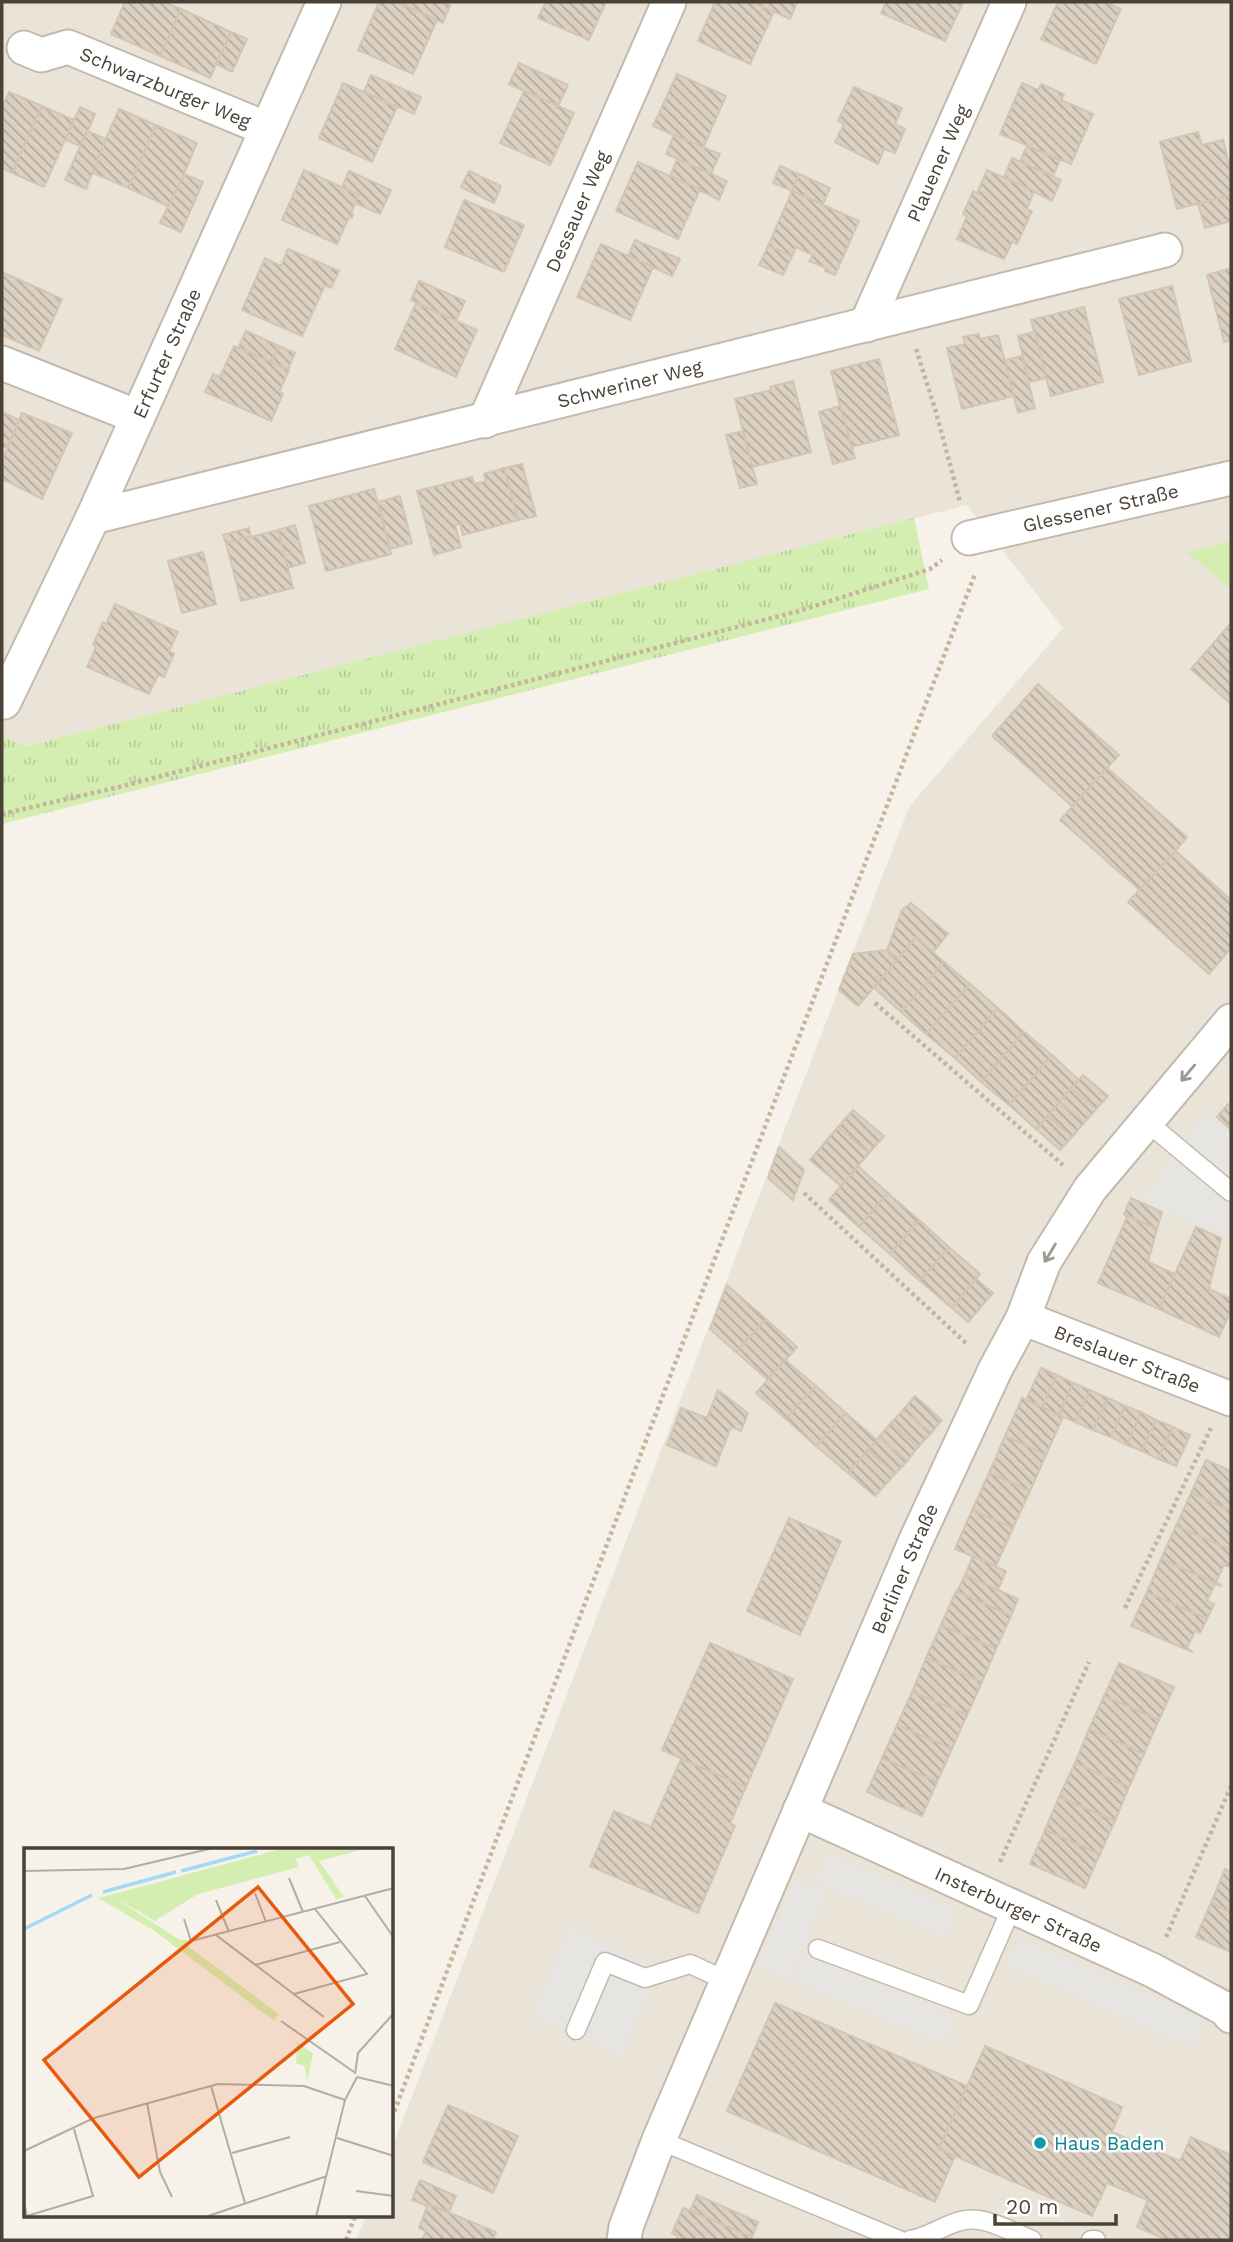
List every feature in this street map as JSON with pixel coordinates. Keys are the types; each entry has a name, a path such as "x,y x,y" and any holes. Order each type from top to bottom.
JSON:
{"street":[{"name":"Erfurter Straße","path":"3,702 93,517 324,2"},
{"name":"Dessauer Weg","path":"485,421 669,2"},
{"name":"Plauener Weg","path":"866,325 1009,2"},
{"name":"Schwarzburger Weg","path":"24,48 41,55 68,47 267,129"},
{"name":"Schweriner Weg","path":"93,517 1165,250"},
{"path":"2,363 138,417"},
{"name":"Glessener Straße","path":"969,538 1231,478"},
{"name":"Berliner Straße","path":"624,2240 626,2227 656,2151 800,1810 916,1540 995,1370 1023,1318 1044,1262 1090,1189 1231,1021"},
{"name":"Breslauer Straße","path":"1023,1318 1228,1398"},
{"name":"Insterburger Straße","path":"800,1810 1152,1970 1225,2009 1231,2016"}],"lane":[{"path":"1147,1122 1231,1192"},
{"path":"818,1949 969,2005 998,1901"},
{"path":"576,2030 605,1962 645,1978 690,1964 727,1981"},
{"path":"656,2151 899,2240"},
{"path":"910,2240 957,2221 972,2219 991,2223 1032,2240"}],"path":[{"path":"394,2113 978,566 936,412 905,315"},
{"path":"2,814 119,787 799,611 930,569 969,538"},
{"path":"875,1003 1090,1189"},
{"path":"804,1194 995,1370"},
{"path":"1125,1608 1228,1398"},
{"path":"998,1901 1089,1662"},
{"path":"1152,1970 1231,1786"},
{"path":"346,2240 354,2218"}],"shaded area":[{"path":"2,2 1231,2 1231,2240 356,2240 365,2218 394,2218 394,2143 909,807 1063,628 967,505 27,746 2,736"},
{"path":"1203,1113 1231,1136 1231,1240 1143,1200"},
{"path":"828,1853 957,1910 945,1938 815,1881"},
{"path":"795,1879 827,1893 789,1981 757,1967"},
{"path":"570,1928 660,1969 621,2056 532,2015"},
{"path":"1018,1937 1207,2020 1194,2048 1006,1965"},
{"path":"805,1955 955,2017 944,2044 793,1981"}],"green space":[{"path":"914,518 929,589 2,824 2,736 27,746"},
{"path":"1231,541 1231,590 1187,552"}],"building":[{"path":"125,2 164,2 181,9 160,56 111,34"},
{"path":"379,2 398,2 437,20 413,74 358,50"},
{"path":"398,2 442,2 450,5 443,23"},
{"path":"546,2 606,2 589,40 538,18"},
{"path":"715,2 752,2 774,11 750,64 698,41"},
{"path":"752,2 797,2 790,19"},
{"path":"886,2 963,2 945,41 881,13"},
{"path":"1058,2 1105,2 1121,9 1096,64 1041,39"},
{"path":"181,9 231,32 210,78 160,56"},
{"path":"231,32 247,39 232,72 216,64"},
{"path":"519,63 568,85 558,106 509,84"},
{"path":"677,74 726,96 703,148 653,126"},
{"path":"371,75 421,97 414,114 364,92"},
{"path":"343,83 397,107 372,162 319,138"},
{"path":"1022,83 1038,90 1041,84 1064,94 1061,100 1093,114 1071,164 1000,134"},
{"path":"854,87 902,108 895,124 905,129 895,153 884,149 878,164 835,142 844,124 838,121"},
{"path":"524,91 574,113 550,165 500,143"},
{"path":"9,92 42,106 12,173 2,168 2,108"},
{"path":"42,106 74,120 44,187 12,173"},
{"path":"80,107 95,114 81,146 65,140"},
{"path":"119,109 156,125 128,188 91,172"},
{"path":"156,125 197,143 170,207 128,188"},
{"path":"87,131 106,139 86,189 65,180"},
{"path":"1198,132 1202,145 1223,140 1231,172 1231,195 1177,209 1160,142"},
{"path":"674,135 720,154 711,174 666,154"},
{"path":"1027,146 1060,160 1053,176 1020,162"},
{"path":"1012,158 1061,180 1052,201 1004,177"},
{"path":"677,159 727,181 719,200 670,176"},
{"path":"638,162 700,189 678,239 616,211"},
{"path":"780,166 799,174 792,191 773,183"},
{"path":"304,170 359,195 351,213 352,218 349,217 337,244 282,220"},
{"path":"987,170 1034,191 1027,209 1032,211 1017,244 1012,242 1004,259 957,239 967,216 963,214 973,191 977,193"},
{"path":"349,171 391,190 380,214 355,203 359,195 342,187"},
{"path":"469,171 501,186 494,203 461,187"},
{"path":"184,174 203,182 181,232 160,223"},
{"path":"799,174 830,188 823,204 792,191"},
{"path":"792,191 859,221 835,275 809,261 813,255 796,247 792,256 768,246"},
{"path":"1231,195 1231,221 1205,228 1198,204"},
{"path":"464,200 524,225 504,272 445,247"},
{"path":"635,240 680,259 672,276 628,256"},
{"path":"601,244 653,267 630,320 577,297"},
{"path":"768,246 792,256 783,275 759,265"},
{"path":"288,249 339,271 331,288 325,285 302,336 242,310 265,258 281,266"},
{"path":"1231,268 1231,340 1224,342 1207,275"},
{"path":"2,272 62,299 39,351 2,335"},
{"path":"419,281 465,301 456,321 411,300"},
{"path":"1172,286 1191,361 1139,375 1119,299"},
{"path":"416,303 477,330 456,377 395,349"},
{"path":"1084,307 1103,382 1051,396 1031,320"},
{"path":"246,331 279,346 271,362 238,348"},
{"path":"1035,332 1046,378 1029,382 1018,336"},
{"path":"979,334 980,339 998,335 1014,396 962,409 947,348 965,344 963,337"},
{"path":"234,346 289,370 279,392 283,394 271,421 205,392 213,374 220,377"},
{"path":"279,346 295,353 288,369 271,362"},
{"path":"1022,356 1035,408 1018,413 1005,360"},
{"path":"879,359 899,435 851,447 831,371"},
{"path":"793,381 811,452 752,467 735,399"},
{"path":"840,406 855,458 833,464 819,412"},
{"path":"2,412 19,420 6,448 2,446"},
{"path":"22,413 72,433 42,499 2,479 2,461"},
{"path":"743,431 757,484 740,488 726,435"},
{"path":"522,464 536,516 518,520 504,468"},
{"path":"504,468 518,520 463,535 460,524 455,525 461,547 434,555 417,491 472,477 474,484 486,481 484,474"},
{"path":"374,489 391,554 326,571 309,506"},
{"path":"400,496 412,543 390,549 378,502"},
{"path":"295,525 305,563 287,568 278,530"},
{"path":"249,528 251,537 226,543 223,535"},
{"path":"278,530 293,588 241,601 226,543"},
{"path":"203,552 216,604 182,613 168,561"},
{"path":"115,604 178,632 169,651 174,654 164,677 158,675 149,694 87,667 103,622 106,624"},
{"path":"1231,623 1231,704 1191,669"},
{"path":"1038,684 1119,755 1072,806 992,736"},
{"path":"1107,768 1187,837 1141,891 1060,820"},
{"path":"1176,851 1231,900 1231,948 1209,974 1128,902"},
{"path":"911,903 948,934 933,952 916,937 898,959 887,950 902,910"},
{"path":"916,937 944,962 901,1012 874,988"},
{"path":"887,950 898,959 858,1006 839,990 853,954"},
{"path":"944,962 970,984 926,1034 901,1012"},
{"path":"970,984 998,1008 955,1058 926,1034"},
{"path":"998,1008 1024,1032 981,1082 955,1058"},
{"path":"1024,1032 1052,1055 1009,1105 981,1082"},
{"path":"1052,1055 1079,1080 1036,1129 1009,1105"},
{"path":"1083,1075 1108,1096 1096,1109 1071,1088"},
{"path":"1071,1088 1096,1109 1084,1123 1060,1102"},
{"path":"1060,1102 1084,1123 1072,1137 1048,1116"},
{"path":"1228,1104 1231,1106 1231,1130 1217,1117"},
{"path":"853,1110 884,1136 869,1153 838,1127"},
{"path":"1048,1116 1072,1137 1060,1150 1036,1129"},
{"path":"838,1127 869,1153 841,1186 810,1160"},
{"path":"779,1147 804,1170 793,1200 768,1178"},
{"path":"858,1166 888,1193 859,1227 829,1200"},
{"path":"888,1193 919,1220 890,1254 859,1227"},
{"path":"1131,1198 1162,1212 1157,1229 1124,1214"},
{"path":"1124,1214 1157,1229 1148,1262 1175,1274 1159,1309 1098,1283 1127,1217"},
{"path":"919,1220 949,1247 920,1281 890,1254"},
{"path":"1196,1227 1221,1238 1209,1289 1231,1299 1231,1310 1219,1337 1159,1309"},
{"path":"949,1247 980,1274 952,1308 920,1281"},
{"path":"976,1279 993,1293 968,1322 952,1308"},
{"path":"727,1285 766,1319 736,1352 710,1329"},
{"path":"766,1319 797,1347 768,1380 736,1352"},
{"path":"785,1360 816,1386 786,1419 756,1393"},
{"path":"1041,1368 1057,1375 1042,1407 1026,1400"},
{"path":"1057,1375 1073,1383 1059,1415 1042,1407"},
{"path":"1073,1383 1090,1390 1075,1422 1059,1415"},
{"path":"816,1386 846,1413 816,1446 786,1419"},
{"path":"718,1390 748,1413 741,1431 731,1427 716,1466 667,1445 681,1408 707,1418"},
{"path":"1090,1390 1108,1398 1093,1430 1075,1422"},
{"path":"915,1396 942,1420 931,1433 903,1410"},
{"path":"1022,1398 1063,1417 1046,1455 1005,1436"},
{"path":"1108,1398 1125,1406 1111,1437 1093,1430"},
{"path":"1125,1406 1141,1412 1127,1445 1111,1437"},
{"path":"903,1410 931,1433 918,1447 891,1423"},
{"path":"1141,1412 1156,1420 1142,1451 1127,1445"},
{"path":"846,1413 877,1440 848,1473 816,1446"},
{"path":"1156,1420 1173,1427 1158,1459 1142,1451"},
{"path":"891,1423 918,1447 907,1461 879,1437"},
{"path":"1173,1427 1190,1435 1176,1466 1158,1459"},
{"path":"1005,1436 1046,1455 1030,1491 989,1473"},
{"path":"879,1437 907,1461 895,1474 868,1450"},
{"path":"868,1450 895,1474 875,1496 848,1473"},
{"path":"1206,1460 1231,1471 1231,1511 1191,1493"},
{"path":"989,1473 1030,1491 1013,1528 972,1510"},
{"path":"1191,1493 1231,1511 1231,1550 1176,1526"},
{"path":"972,1510 1013,1528 996,1566 955,1549"},
{"path":"789,1518 841,1541 800,1635 747,1611"},
{"path":"1176,1526 1231,1550 1230,1567 1224,1565 1216,1582 1222,1586 1161,1559"},
{"path":"973,1556 1006,1571 998,1590 965,1575"},
{"path":"1161,1559 1222,1586 1215,1584 1207,1601 1214,1604 1207,1619 1147,1592"},
{"path":"965,1575 1018,1599 1011,1616 957,1592"},
{"path":"956,1591 1011,1616 996,1649 941,1625"},
{"path":"1147,1592 1207,1619 1200,1633 1195,1631 1187,1648 1193,1652 1131,1626"},
{"path":"941,1625 996,1649 982,1682 926,1658"},
{"path":"710,1643 793,1679 746,1787 662,1750"},
{"path":"926,1658 982,1682 967,1715 912,1692"},
{"path":"1119,1663 1174,1687 1159,1720 1104,1696"},
{"path":"912,1692 967,1715 952,1749 897,1725"},
{"path":"1104,1696 1159,1720 1144,1754 1089,1729"},
{"path":"897,1725 952,1749 937,1782 882,1758"},
{"path":"1089,1729 1144,1754 1129,1787 1075,1763"},
{"path":"882,1758 937,1782 922,1816 867,1792"},
{"path":"681,1759 746,1787 730,1823 735,1826 698,1913 590,1866 614,1811 651,1827"},
{"path":"1075,1763 1129,1787 1115,1821 1059,1797"},
{"path":"1059,1797 1115,1821 1100,1854 1045,1830"},
{"path":"1045,1830 1100,1854 1085,1888 1030,1864"},
{"path":"1225,1869 1231,1872 1231,1912 1211,1903"},
{"path":"1211,1903 1231,1912 1231,1952 1196,1937"},
{"path":"775,2003 967,2086 939,2149 955,2156 935,2202 727,2111"},
{"name":"Haus Baden","path":"985,2046 1122,2107 1112,2132 1180,2161 1191,2137 1231,2155 1231,2240 1167,2240 1137,2227 1148,2200 1107,2183 1092,2216 939,2149"},
{"path":"448,2105 518,2136 493,2193 423,2162"},
{"path":"420,2180 456,2196 449,2212 412,2200"},
{"path":"697,2195 758,2222 752,2237 690,2211"},
{"path":"428,2204 496,2232 493,2240 422,2240 426,2231 419,2228"},
{"path":"683,2208 752,2237 750,2240 676,2240 678,2236 672,2233"}],"place":[{"name":"Haus Baden","path":"1040,2143"}]}
